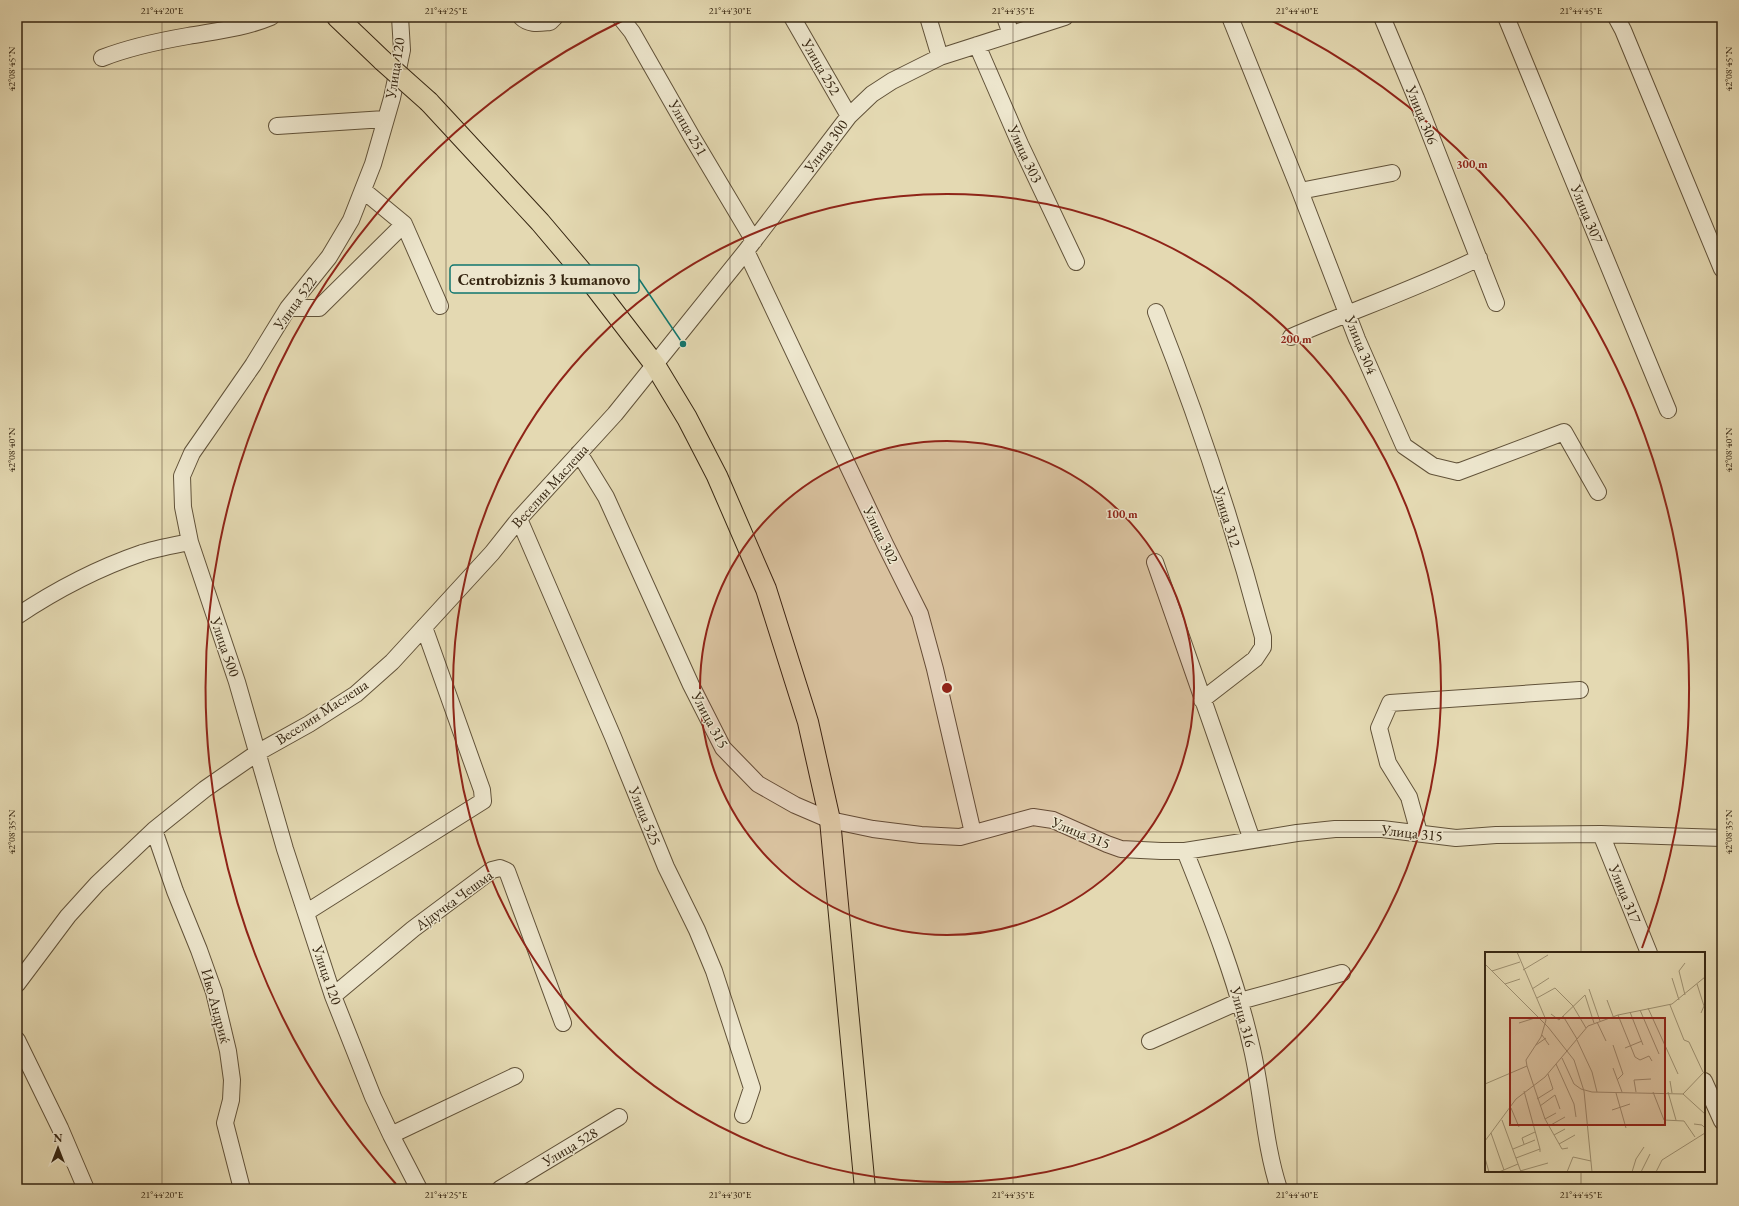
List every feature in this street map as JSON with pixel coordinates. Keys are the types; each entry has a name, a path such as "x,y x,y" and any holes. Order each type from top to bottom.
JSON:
{"main road":[{"path":"337,17 429,102 540,222 595,287 655,365 687,418 717,476 766,589 808,722 830,820 865,1189"}],"street":[{"path":"102,58 122,50 225,30 262,21 271,17"},
{"name":"Улица 120","path":"385,119 392,98 402,50 400,17"},
{"path":"521,17 525,21 533,23 550,22 555,17"},
{"name":"Улица 251","path":"620,17 632,32 692,137 750,246"},
{"name":"Улица 252","path":"792,17 849,116"},
{"path":"928,17 940,57"},
{"path":"1005,17 1011,34"},
{"name":"Улица 300","path":"655,365 750,246 849,116 872,94 892,81 940,57 1064,17"},
{"name":"Улица 304","path":"1230,17 1300,191 1357,339 1404,446 1433,466 1458,472 1564,432 1598,492"},
{"name":"Улица 306","path":"1382,17 1496,303"},
{"name":"Улица 307","path":"1506,17 1668,410"},
{"path":"1616,17 1722,269"},
{"name":"Улица 303","path":"977,45 1020,144 1076,262"},
{"path":"276,126 385,119"},
{"name":"Улица 522","path":"190,542 183,507 182,476 192,453 253,365 288,308 329,257 352,220 373,164 385,119"},
{"path":"1300,191 1392,173"},
{"path":"364,191 404,224 440,306"},
{"path":"288,308 319,308 404,224"},
{"name":"Улица 302","path":"750,246 885,544 920,614 936,668 973,833"},
{"path":"1291,337 1347,313 1436,279 1479,258"},
{"name":"Улица 312","path":"1156,312 1192,404 1263,637 1263,647 1255,659 1202,700"},
{"name":"Веселин Маслеша","path":"17,984 68,916 97,884 154,830 205,789 258,753 309,724 356,694 392,662 492,553 519,519 616,414 655,365"},
{"name":"Улица 315","path":"579,453 606,498 691,685 722,748 758,784 795,805 830,820 873,829 921,835 960,837 1032,816 1053,820 1121,849 1185,851 1297,833 1335,829 1382,829 1456,838 1496,835 1601,834 1722,838"},
{"name":"Улица 525","path":"519,519 613,737 666,867 697,930 714,971 752,1088 743,1115"},
{"path":"17,616 48,596 86,576 142,553 190,542"},
{"name":"Улица 500","path":"190,542 237,682 258,753"},
{"path":"1155,562 1252,840"},
{"path":"306,912 484,801 482,790 424,626"},
{"path":"1419,833 1409,797 1388,763 1379,728 1390,703 1580,690"},
{"name":"Улица 120","path":"258,753 285,849 333,996 373,1097 390,1135 419,1189"},
{"name":"Иво Андриќ","path":"154,830 175,891 200,950 214,992 228,1051 232,1080 231,1100 225,1123 242,1189"},
{"name":"Улица 317","path":"1601,834 1649,952"},
{"name":"Улица 316","path":"1185,851 1219,936 1240,1001 1253,1051 1271,1161 1279,1189"},
{"name":"Ајдучка Чешма","path":"333,996 413,929 492,870 500,868 507,871 563,1023"},
{"path":"1150,1041 1240,1001 1342,973"},
{"path":"17,1040 60,1128 86,1189"},
{"path":"390,1135 515,1076"},
{"path":"1705,1083 1722,1121"},
{"name":"Улица 528","path":"500,1189 619,1117"}],"place":[{"name":"Centrobiznis 3 kumanovo","path":"683,344"}]}
